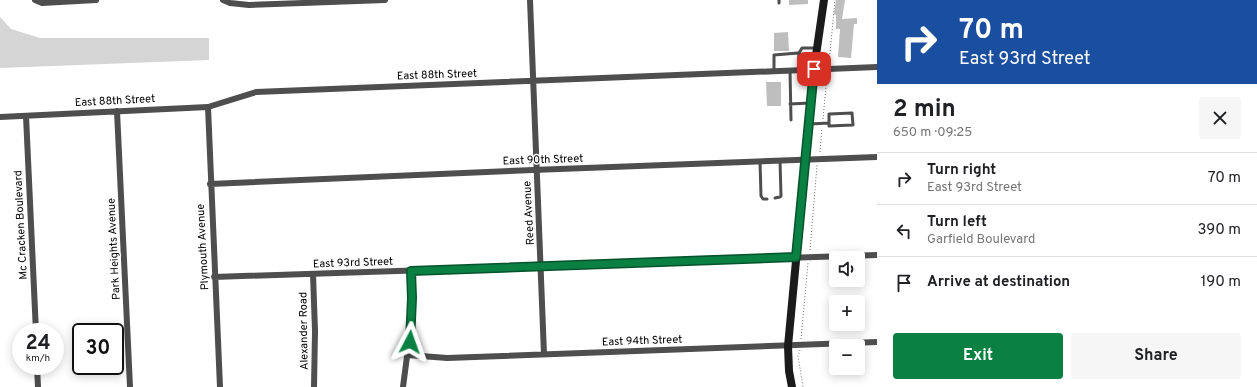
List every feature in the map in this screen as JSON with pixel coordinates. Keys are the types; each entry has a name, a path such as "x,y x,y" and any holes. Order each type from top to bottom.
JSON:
{"street":[{"path":"36,0 42,3 96,0"},
{"path":"223,0 230,3 249,5 385,0"},
{"name":"Reed Avenue","path":"530,0 544,354"},
{"path":"792,387 789,371 788,346 814,69 824,0"},
{"name":"East 88th Street","path":"0,118 208,107 256,92 533,82 877,66"},
{"name":"Plymouth Avenue","path":"208,107 210,184 220,387"},
{"name":"Park Heights Avenue","path":"117,111 130,387"},
{"name":"Mc Cracken Boulevard","path":"26,116 36,323"},
{"name":"East 90th Street","path":"210,184 780,160 877,158"},
{"name":"East 93rd Street","path":"214,277 877,255"},
{"path":"403,387 408,355 412,311 411,271"},
{"name":"Alexander Road","path":"313,274 315,338 314,387"},
{"name":"East 94th Street","path":"408,355 447,358 877,342"},
{"path":"37,375 38,387"}],"lane":[{"path":"799,70 798,53 802,48 817,48"},
{"path":"774,71 774,55 798,53"},
{"path":"790,70 791,120"},
{"path":"790,104 812,103"},
{"path":"810,124 829,123 829,126 853,125 852,113 829,114 829,123"},
{"path":"775,198 781,196 780,160"},
{"path":"760,161 762,196 763,199 767,198"}],"path":[{"path":"829,59 835,0"},
{"path":"820,149 827,76"},
{"path":"810,246 817,165"},
{"path":"801,335 808,262"},
{"path":"800,352 798,356 803,387"}],"shaded area":[{"path":"0,17 11,29 40,38 209,38 209,60 0,68"}],"building":[{"path":"789,0 808,0 808,4 789,5"},
{"path":"836,0 845,0 842,19 857,18 857,24 854,24 851,58 838,57 840,29 836,29 836,15 834,14"},
{"path":"788,32 789,51 774,51 774,33"},
{"path":"766,82 781,82 781,106 767,106"}],"route":[{"path":"410,342 412,311 411,271 796,257 814,69"}]}
